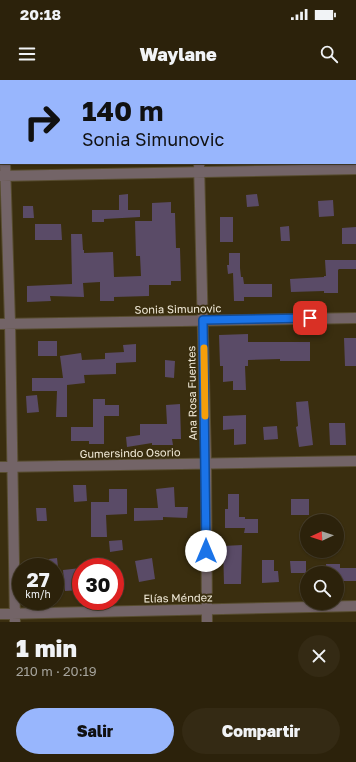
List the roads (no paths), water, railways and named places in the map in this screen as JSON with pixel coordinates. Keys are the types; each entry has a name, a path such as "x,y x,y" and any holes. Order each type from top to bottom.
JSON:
{"street":[{"path":"5,164 3,176 10,323 15,618"},
{"path":"3,176 199,167 356,169"},
{"name":"Ana Rosa Fuentes","path":"199,167 206,464 207,622"},
{"name":"Sonia Simunovic","path":"0,324 356,318"},
{"name":"Gumersindo Osorio","path":"0,467 356,462"},
{"name":"Elías Méndez","path":"0,614 15,618 207,610 356,606"}]}
